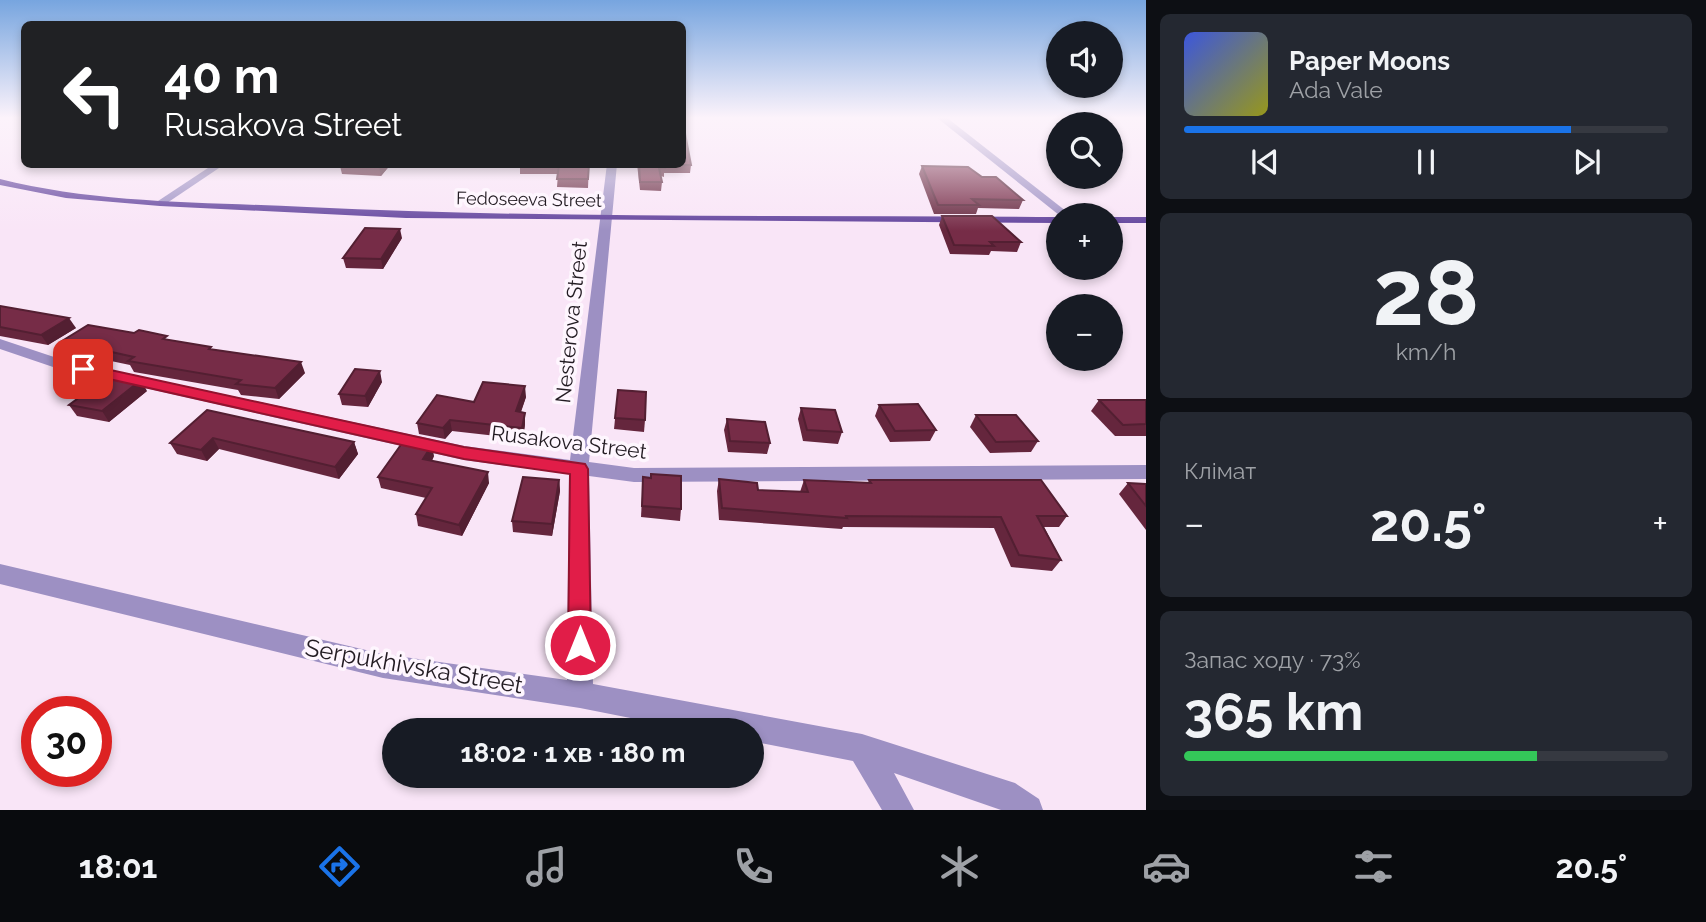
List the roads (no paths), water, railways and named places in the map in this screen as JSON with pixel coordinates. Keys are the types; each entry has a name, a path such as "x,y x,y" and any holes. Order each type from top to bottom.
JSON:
{"main road":[{"name":"Fedoseeva Street","path":"0,182 66,195 160,203 406,215 1046,220"},
{"path":"1123,220 1146,220"}],"street":[{"path":"989,155 1051,203"},
{"path":"160,203 215,168"},
{"name":"Nesterova Street","path":"580,695 579,469 611,168"},
{"name":"Rusakova Street","path":"0,344 56,363 464,453 579,469 634,475 1146,472"},
{"name":"Serpukhivska Street","path":"0,574 383,666 580,695 862,748 1004,794 1028,810"},
{"path":"862,748 899,810"}]}
